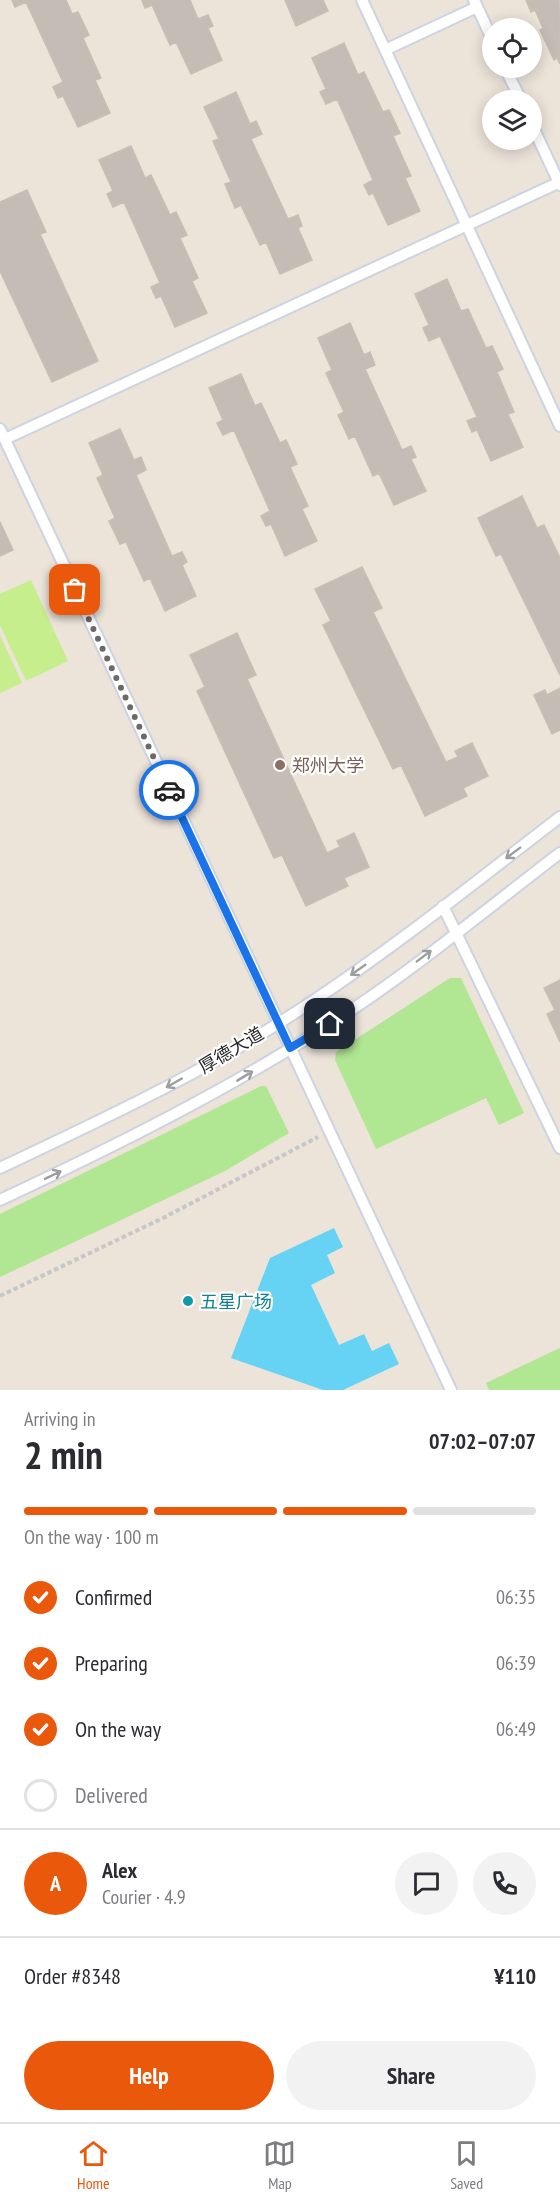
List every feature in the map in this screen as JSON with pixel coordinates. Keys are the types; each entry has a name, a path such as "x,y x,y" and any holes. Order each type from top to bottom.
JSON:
{"lane":[{"path":"362,0 467,226 557,411 560,426"},
{"path":"385,50 476,3 483,18"},
{"path":"451,1390 2,434 560,183 542,146"},
{"name":"厚德大道","path":"0,1168 155,1094 278,1022 375,958 560,817"},
{"name":"厚德大道","path":"0,1200 168,1120 290,1048 392,981 560,853"},
{"path":"443,906 560,1148"}],"path":[{"path":"0,1296 163,1218 329,1131"}],"green space":[{"path":"31,580 68,661 26,681 0,625 0,594"},
{"path":"0,635 22,683 0,693"},
{"path":"450,978 461,978 524,1113 499,1125 486,1098 376,1149 335,1060 336,1052"},
{"path":"261,1086 266,1086 289,1133 225,1171 0,1277 0,1214"},
{"path":"560,1348 560,1390 489,1390 486,1383"}],"water":[{"path":"334,1228 343,1247 327,1255 335,1273 311,1285 339,1345 364,1334 372,1351 389,1343 399,1364 343,1390 323,1390 231,1358 270,1258"}],"building":[{"path":"12,0 66,0 72,14 78,12 89,35 83,38 101,78 95,80 110,113 78,127 63,96 58,98 53,87 63,82 26,2 15,7"},
{"path":"142,0 190,0 198,19 208,15 213,26 208,28 222,60 191,74 176,42 170,45 152,5 145,8"},
{"path":"285,0 323,0 328,11 296,26"},
{"path":"526,0 559,0 560,64 557,58 554,60 542,34 542,18 539,18 535,10 531,12"},
{"path":"344,43 358,75 364,72 383,112 389,110 400,133 393,136 411,176 405,178 420,211 388,225 373,193 369,195 364,185 373,180 337,99 326,104 320,92 326,89 312,58"},
{"path":"236,92 250,124 256,121 262,134 251,139 288,219 298,215 302,226 298,228 312,260 280,274 266,242 260,245 241,205 235,208 225,184 231,182 213,141 219,139 204,107"},
{"path":"131,146 145,178 151,175 170,215 176,212 187,235 180,238 198,278 192,281 207,313 175,327 161,296 156,298 151,287 160,283 124,202 113,207 107,194 113,191 99,160"},
{"path":"27,190 46,232 40,234 98,361 52,382 0,271 0,202"},
{"path":"447,279 461,311 468,309 486,348 492,346 503,369 497,372 514,412 508,414 523,447 491,461 477,430 472,432 467,421 477,417 440,336 429,341 423,328 429,325 415,294"},
{"path":"350,323 364,355 370,352 375,365 365,369 402,450 411,446 416,457 411,459 426,491 394,505 379,473 373,476 355,436 349,439 338,415 344,412 326,373 332,370 318,338"},
{"path":"241,374 255,406 261,403 280,443 286,440 297,464 290,467 308,506 302,509 317,541 285,556 271,524 266,526 261,516 270,511 234,430 223,435 217,423 223,420 209,388"},
{"path":"120,429 134,460 141,457 146,470 136,475 172,556 182,552 187,562 182,565 196,596 165,611 150,578 144,581 126,542 120,544 109,521 115,518 97,478 103,475 89,443"},
{"path":"522,496 537,528 544,525 560,558 560,675 501,554 496,556 478,518"},
{"path":"0,522 13,550 0,556"},
{"path":"362,567 382,608 373,612 446,762 458,757 455,751 472,743 488,776 463,788 467,796 425,816 401,765 393,769 323,625 331,621 315,589"},
{"path":"237,633 256,675 247,679 327,853 340,847 337,841 354,833 369,867 344,878 348,886 306,906 282,855 274,858 197,691 205,687 190,655"},
{"path":"560,688 560,730 552,734 534,695 545,690 547,695"},
{"path":"560,980 560,1042 547,1014 555,1010 544,988"}],"way so far":[{"path":"75,590 169,790"}],"place":[{"name":"郑州大学","path":"280,765"},
{"name":"五星广场","path":"188,1301"}],"route":[{"path":"169,790 290,1048 330,1024"}]}
